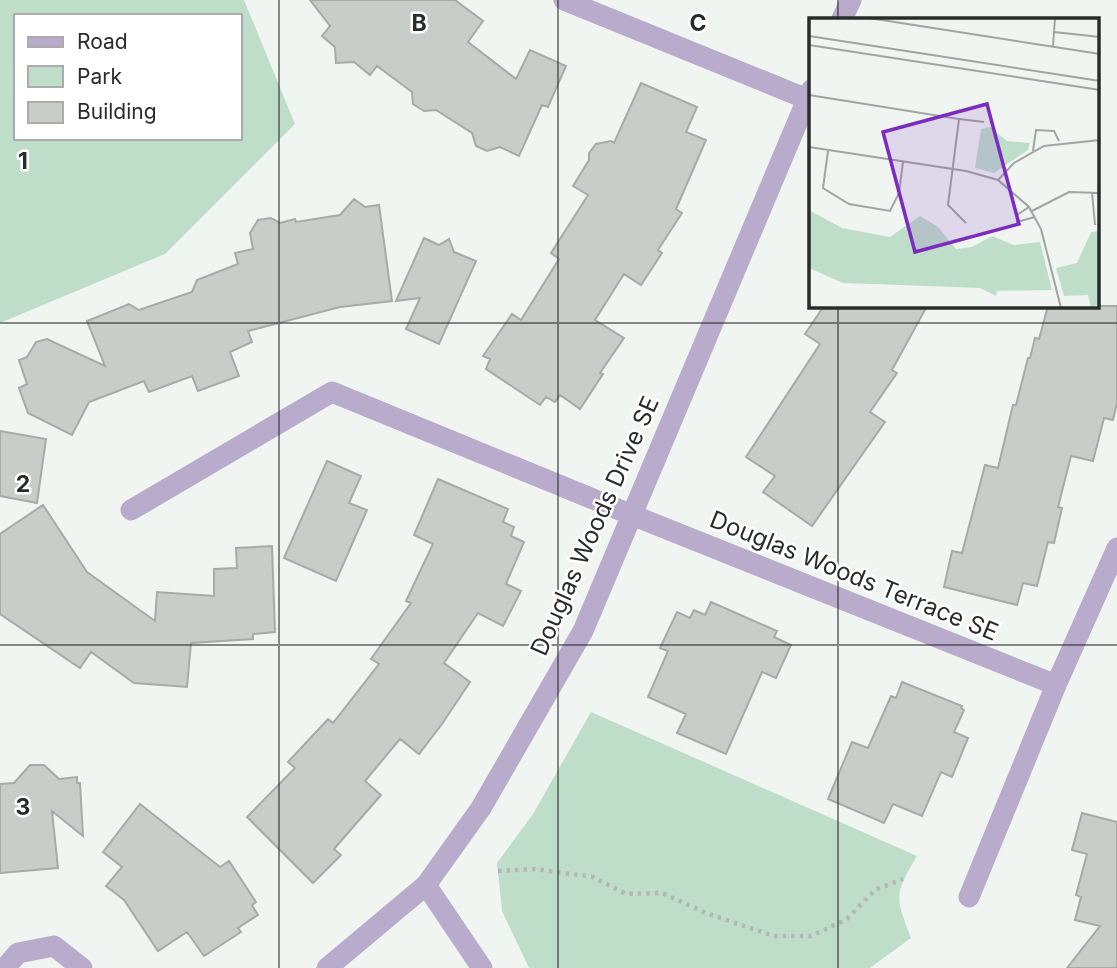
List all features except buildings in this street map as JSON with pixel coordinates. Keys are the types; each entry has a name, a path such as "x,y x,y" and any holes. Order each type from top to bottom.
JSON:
{"street":[{"path":"564,0 809,95"},
{"path":"842,18 851,0"},
{"name":"Douglas Woods Drive SE","path":"327,968 426,885 481,808 583,631 809,95"},
{"name":"Douglas Woods Terrace SE","path":"131,510 332,392 1056,685"},
{"path":"970,897 1056,685 1117,548"},
{"path":"426,885 482,968"},
{"path":"5,968 18,953 54,946 82,968"}],"path":[{"path":"498,871 536,869 593,877 626,894 662,893 706,913 774,936 811,936 847,919 876,890 903,879"}],"green space":[{"path":"0,0 244,0 295,124 165,254 0,323"},
{"path":"591,712 917,856 904,879 899,896 911,938 870,968 529,968 502,911 497,863 533,814"}]}
